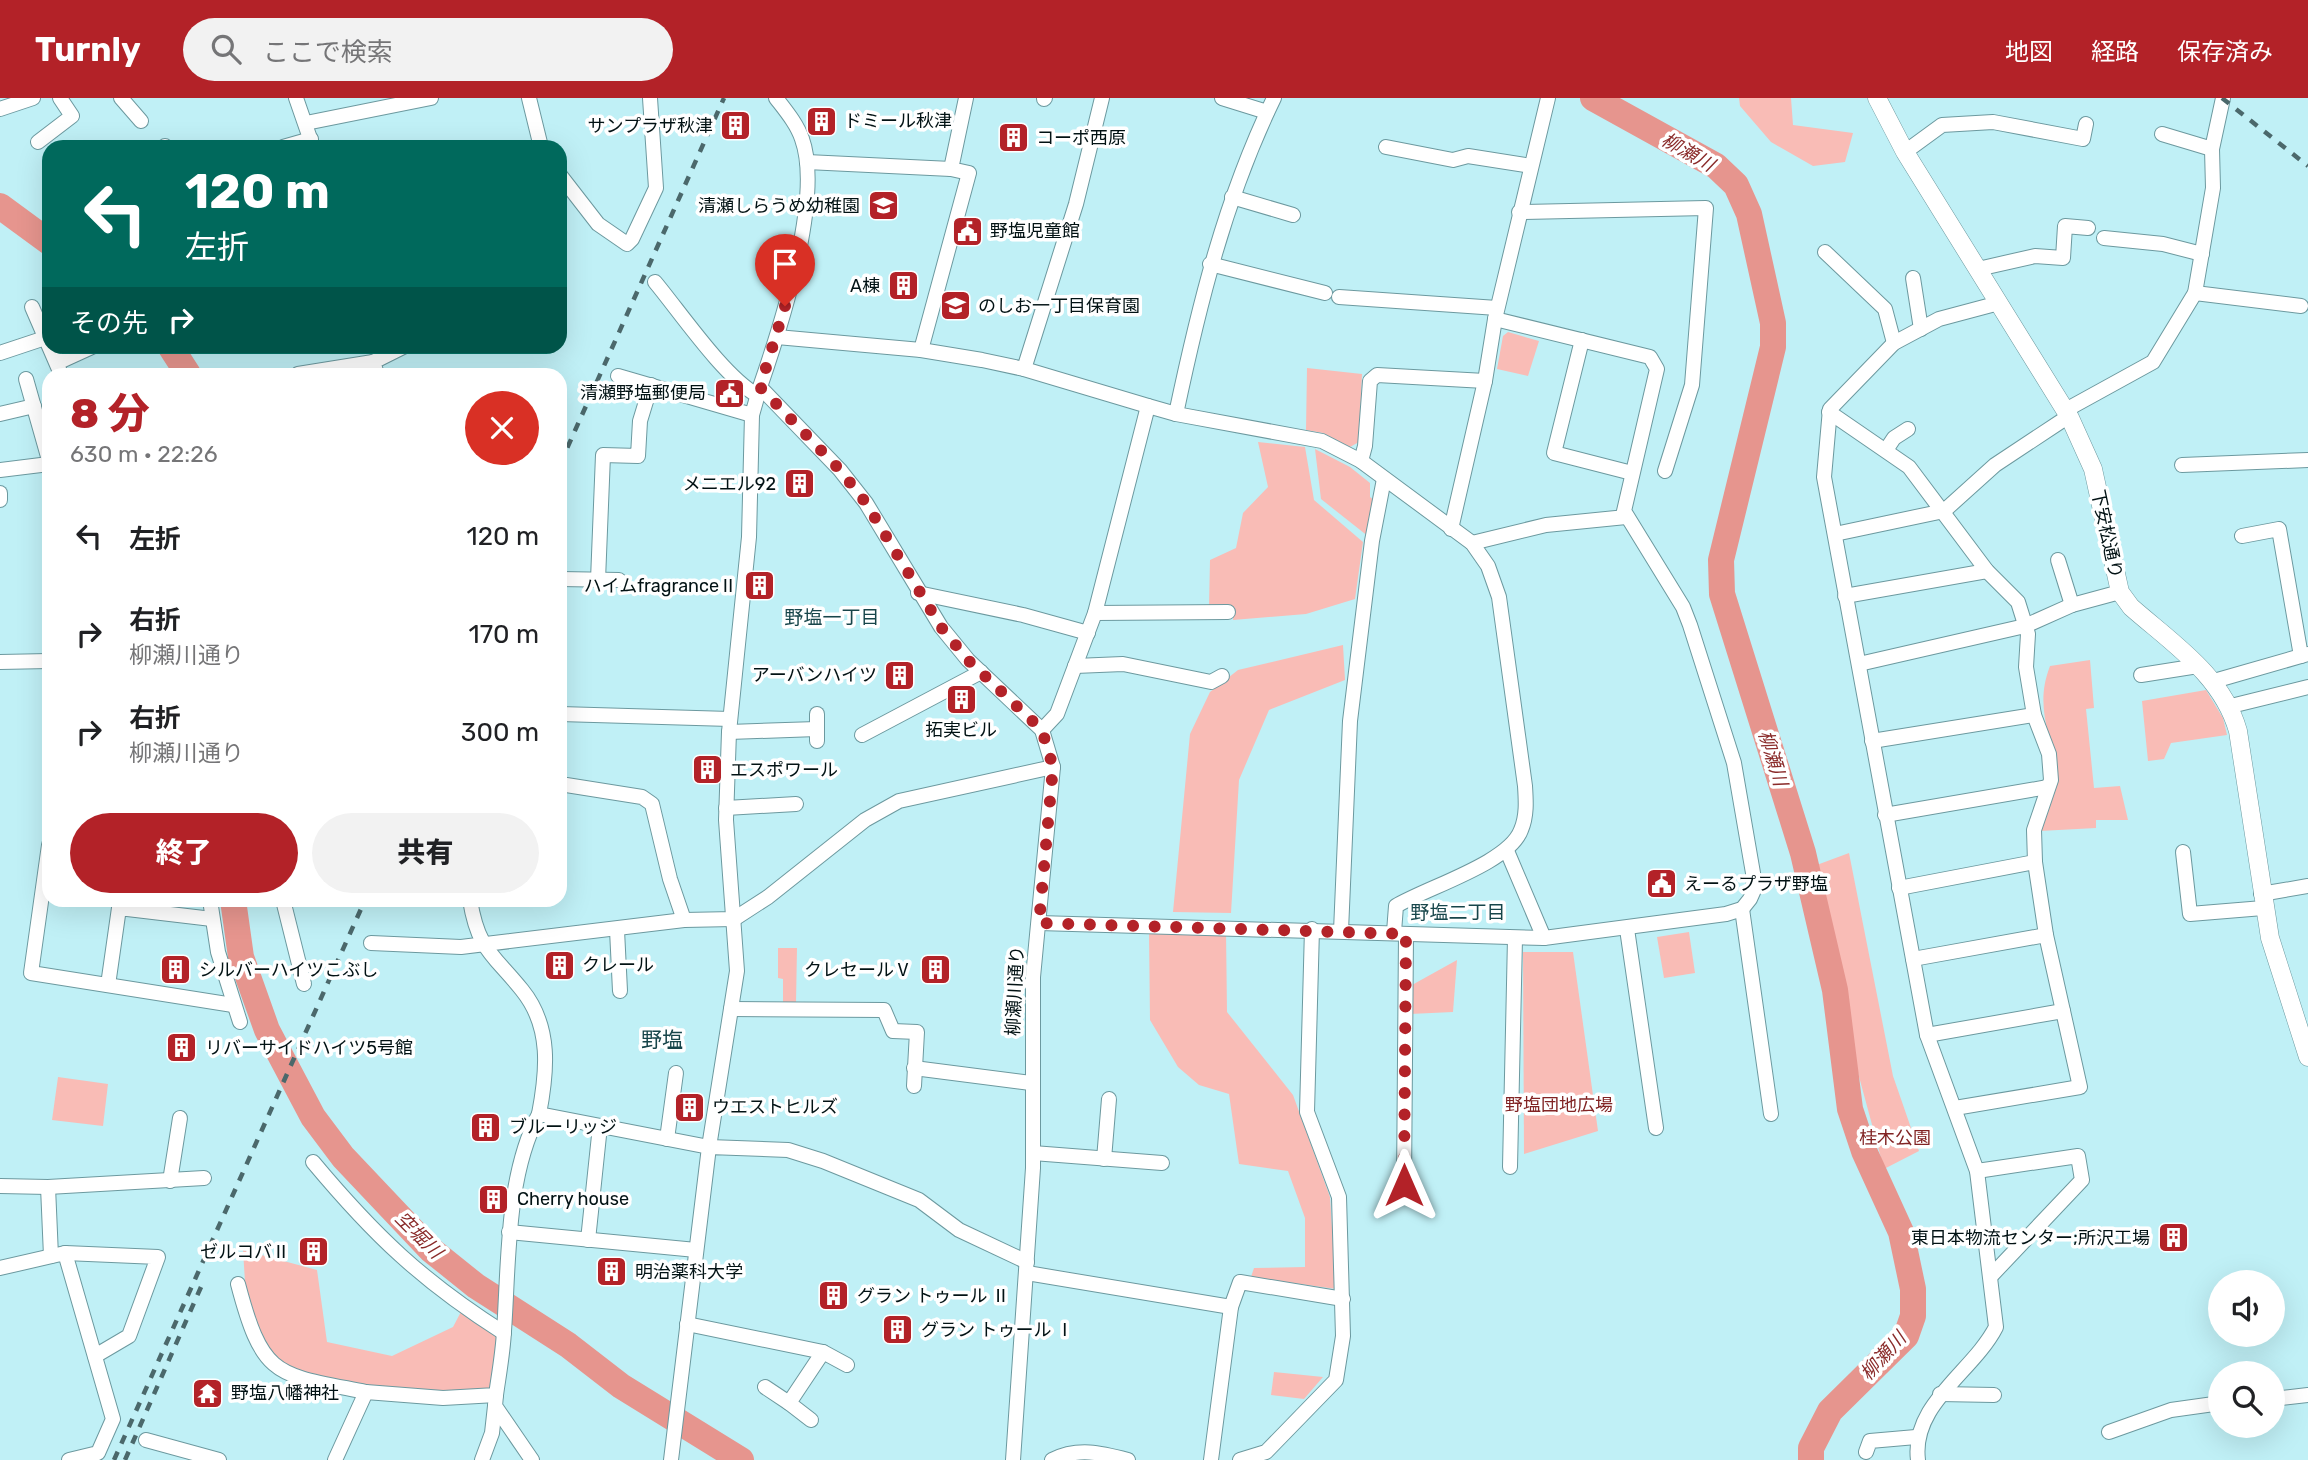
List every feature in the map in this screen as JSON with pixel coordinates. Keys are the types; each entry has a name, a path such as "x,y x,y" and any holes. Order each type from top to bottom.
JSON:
{"street":[{"path":"0,109 33,98"},
{"path":"38,142 72,116 61,98"},
{"path":"121,98 141,121"},
{"path":"296,98 311,140"},
{"path":"306,122 431,98"},
{"path":"529,98 538,140"},
{"path":"567,184 598,224 627,244 656,188 650,98"},
{"path":"671,1456 709,1147 737,971 728,876 726,808 729,725 749,537 752,415 777,337 799,251 807,162 802,138 776,98"},
{"path":"951,169 966,98"},
{"path":"1024,369 1076,204 1102,98"},
{"path":"1222,98 1267,112"},
{"path":"1176,414 1210,264 1232,197 1274,98"},
{"path":"1451,529 1485,381 1496,313 1548,98"},
{"name":"下安松通り","path":"1877,98 1905,152 2068,414 2093,469 2120,592 2131,607 2214,681 2231,706 2238,731 2262,901 2279,972 2308,1057"},
{"path":"1835,534 1944,511 1995,465 2068,414 2073,406 2153,362 2195,293 2213,188 2212,149 2223,98"},
{"path":"1905,152 1942,125 1993,122 2083,139 2086,124"},
{"path":"2161,134 2212,149"},
{"path":"1386,147 1453,160 1468,156 1531,166"},
{"path":"807,162 951,169 969,173 921,351"},
{"path":"1232,197 1293,215"},
{"path":"1519,212 1706,208 1692,384 1665,471"},
{"path":"1978,269 2035,256 2063,258 2065,226 2088,228"},
{"path":"2104,238 2163,244 2202,254"},
{"path":"1825,252 1885,309 1895,343"},
{"path":"1210,264 1332,295 1496,313 1582,340 1650,357 1657,369 1624,511 1683,607 1715,697 1734,762 1754,890 1742,909 1771,1114"},
{"path":"1913,278 1921,328"},
{"name":"柳瀬川通り","path":"655,282 709,348 742,383 758,391 857,492 936,622 981,672 1042,730 1053,767 1033,977 1033,1153 1013,1460"},
{"path":"2195,293 2301,306"},
{"path":"1918,1460 1916,1437 1940,1394 1968,1364 1996,1326 1978,1171 1927,1035 1824,477 1829,412 1895,343 1939,319 1999,303"},
{"path":"32,307 42,331"},
{"path":"777,337 921,351 1024,369 1176,414 1315,439 1361,461 1472,543 1488,566 1499,597 1526,808 1521,831 1507,851 1396,906 1400,933 1404,1185"},
{"path":"0,353 42,339"},
{"path":"1582,340 1554,453 1632,473"},
{"path":"60,368 81,354"},
{"path":"375,368 394,354"},
{"path":"1361,461 1365,446 1370,381 1377,375 1485,381"},
{"path":"618,376 752,415"},
{"path":"26,379 42,436"},
{"path":"598,580 603,455 638,456 640,421 651,386"},
{"path":"0,414 34,406"},
{"path":"1042,730 1057,714 1096,613 1148,406"},
{"path":"1829,412 1909,467 1987,570 2018,602 2028,634 2026,667 2034,715 2049,754 2048,787 2034,830 2035,862 2046,935 2080,1087 1955,1108"},
{"path":"1886,450 1894,438 1908,429"},
{"path":"2182,464 2308,460"},
{"path":"0,470 42,463"},
{"path":"1341,931 1350,721 1372,541 1384,479"},
{"path":"0,493 0,500"},
{"path":"1472,543 1546,525 1626,517"},
{"path":"2214,681 2304,655 2279,529 2242,536"},
{"path":"2058,560 2072,605"},
{"path":"1845,596 1987,570"},
{"path":"567,579 619,580"},
{"path":"1859,664 2025,626 2072,605 2120,592"},
{"path":"918,593 1023,615 1088,633"},
{"path":"1096,613 1228,612"},
{"path":"0,662 42,661"},
{"path":"1075,666 1123,664 1211,682 1222,676"},
{"path":"2141,675 2198,666"},
{"path":"862,735 981,672"},
{"path":"2231,706 2308,687"},
{"path":"567,714 817,728"},
{"path":"1872,741 2034,715"},
{"path":"371,943 461,947 684,920 734,919 768,897 865,820 899,801 1053,767"},
{"path":"567,785 642,797 652,804 670,879 684,920"},
{"path":"1885,815 2048,787"},
{"path":"726,808 796,804"},
{"path":"1507,851 1544,938"},
{"path":"2183,852 2190,914 2262,901 2308,886"},
{"path":"1899,888 2035,862"},
{"path":"42,895 31,973 233,1005"},
{"path":"211,907 233,1005 240,1022"},
{"path":"285,907 304,984"},
{"path":"471,907 483,945 500,968 524,992 537,1017 547,1051 547,1074 539,1114 528,1135 509,1232 504,1330 496,1401 492,1433 482,1460"},
{"path":"108,985 119,908 212,919"},
{"path":"1039,923 1312,929 1544,938 1628,929 1742,909"},
{"path":"1240,1460 1266,1452 1336,1380 1343,1336 1339,1197 1307,1112 1312,929"},
{"path":"1628,929 1656,1128"},
{"path":"617,930 620,991"},
{"path":"1913,959 2046,935"},
{"path":"1510,1167 1515,938"},
{"path":"731,1009 884,1010 893,1031 917,1032 914,1086"},
{"path":"1927,1035 2063,1011"},
{"path":"914,1068 1031,1083"},
{"path":"667,1139 676,1073"},
{"path":"1104,1159 1109,1099"},
{"path":"539,1114 709,1147 788,1150 909,1195 959,1230 1027,1268 1231,1307"},
{"path":"170,1181 180,1118"},
{"path":"589,1240 600,1126"},
{"path":"1033,1153 1162,1163"},
{"path":"1978,1171 2078,1156 2082,1180 1991,1276"},
{"path":"313,1161 362,1222 391,1250 421,1276 504,1330"},
{"path":"0,1186 48,1187 204,1178"},
{"path":"48,1187 58,1255 95,1356 113,1419 98,1453 69,1460"},
{"path":"509,1232 696,1250"},
{"path":"0,1268 58,1255 158,1257 129,1336 95,1356"},
{"path":"1211,1460 1231,1307 1240,1282 1342,1299"},
{"path":"238,1284 252,1331 270,1363 285,1375 366,1392 496,1401"},
{"path":"687,1324 823,1352 847,1365"},
{"path":"789,1403 823,1352"},
{"path":"765,1387 811,1420"},
{"path":"335,1460 366,1392"},
{"path":"1940,1394 1994,1395"},
{"path":"2285,1398 2308,1395"},
{"path":"496,1401 532,1460"},
{"path":"2109,1432 2171,1410 2208,1405"},
{"path":"1866,1452 1870,1441 1916,1437"},
{"path":"146,1440 182,1447 219,1460"},
{"path":"1052,1460 1067,1453 1093,1451 1128,1460"}],"green space":[{"path":"1739,98 1791,98 1793,125 1853,133 1845,162 1813,166 1771,142 1740,106"},
{"path":"1508,332 1539,341 1528,376 1497,369 1503,336"},
{"path":"1307,368 1362,374 1359,442 1350,447 1323,433 1306,430"},
{"path":"1258,442 1305,447 1314,500 1363,542 1355,599 1306,614 1233,620 1234,607 1209,607 1210,560 1236,548 1243,513 1268,487"},
{"path":"1315,449 1350,467 1370,483 1370,497 1375,501 1369,537 1321,499"},
{"path":"1343,645 1345,680 1269,710 1239,780 1231,913 1173,912 1190,734 1210,692 1238,670"},
{"path":"2090,660 2094,708 2086,709 2094,788 2120,786 2128,820 2096,820 2096,828 2040,831 2056,785 2044,710 2045,682 2050,666"},
{"path":"2206,690 2223,718 2227,735 2171,743 2164,759 2148,761 2142,701"},
{"name":"桂木公園","path":"1849,853 1893,1076 1919,1151 1884,1169 1851,1047 1814,866"},
{"path":"1226,931 1227,1012 1293,1095 1330,1197 1336,1289 1251,1277 1254,1268 1305,1267 1305,1218 1288,1171 1239,1164 1229,1094 1199,1085 1178,1067 1150,1020 1149,932"},
{"path":"1689,932 1695,973 1664,978 1657,937"},
{"path":"778,948 797,948 796,1003 783,1003 783,979 778,978"},
{"name":"野塩団地広場","path":"1523,952 1573,952 1598,1131 1524,1154"},
{"path":"1457,960 1453,1012 1410,1014 1412,985"},
{"path":"58,1077 108,1084 103,1126 52,1120"},
{"path":"243,1250 317,1270 327,1342 392,1356 453,1327 464,1306 504,1333 496,1395 324,1384 261,1352 245,1282"},
{"path":"1274,1372 1323,1377 1304,1399 1271,1395"}],"waterway":[{"name":"柳瀬川","path":"1593,98 1716,166 1736,185 1749,214 1773,323 1773,347 1721,560 1722,594 1803,853 1835,990 1850,1109 1864,1151 1901,1232 1913,1289 1913,1316 1906,1336 1830,1411 1811,1448 1811,1460"},
{"name":"空堀川","path":"0,206 42,237"},
{"name":"空堀川","path":"175,354 184,368"},
{"name":"空堀川","path":"234,907 241,957 267,1030 313,1117 343,1157 431,1250 476,1286 568,1345 621,1386 741,1460"}],"railway":[{"path":"567,448 724,98"},
{"path":"2222,98 2308,166"},
{"path":"114,1460 362,907"},
{"path":"125,1460 201,1287"}],"place":[{"name":"ドミール秋津","path":"821,121"},
{"name":"サンプラザ秋津","path":"736,126"},
{"name":"コーポ西原","path":"1013,138"},
{"name":"清瀬しらうめ幼稚園","path":"883,206"},
{"name":"野塩児童館","path":"967,231"},
{"name":"A棟","path":"903,286"},
{"name":"のしお一丁目保育園","path":"955,306"},
{"name":"清瀬野塩郵便局","path":"729,393"},
{"name":"メニエル92","path":"799,484"},
{"name":"ハイムfragranceⅡ","path":"760,586"},
{"name":"アーバンハイツ","path":"900,675"},
{"name":"拓実ビル","path":"961,699"},
{"name":"エスポワール","path":"707,770"},
{"name":"えーるプラザ野塩","path":"1661,884"},
{"name":"クレール","path":"559,965"},
{"name":"シルバーハイツこぶし","path":"176,970"},
{"name":"クレセールⅤ","path":"935,970"},
{"name":"リバーサイドハイツ5号館","path":"182,1048"},
{"name":"ウエストヒルズ","path":"689,1107"},
{"name":"ブルーリッジ","path":"486,1127"},
{"name":"Cherry house","path":"494,1199"},
{"name":"東日本物流センター;所沢工場","path":"2173,1238"},
{"name":"ゼルコバⅡ","path":"313,1252"},
{"name":"明治薬科大学","path":"612,1272"},
{"name":"グラン トゥール Ⅱ","path":"834,1296"},
{"name":"グラン トゥール Ⅰ","path":"898,1330"},
{"name":"野塩八幡神社","path":"208,1393"}],"district":[{"name":"野塩一丁目","path":"832,617"},
{"name":"野塩二丁目","path":"1458,912"},
{"name":"野塩","path":"662,1039"}],"route":[{"path":"785,306 760,387 840,470 866,503 936,622 968,660 1042,730 1053,767 1039,923 1259,927 1406,934 1404,1185"}]}
